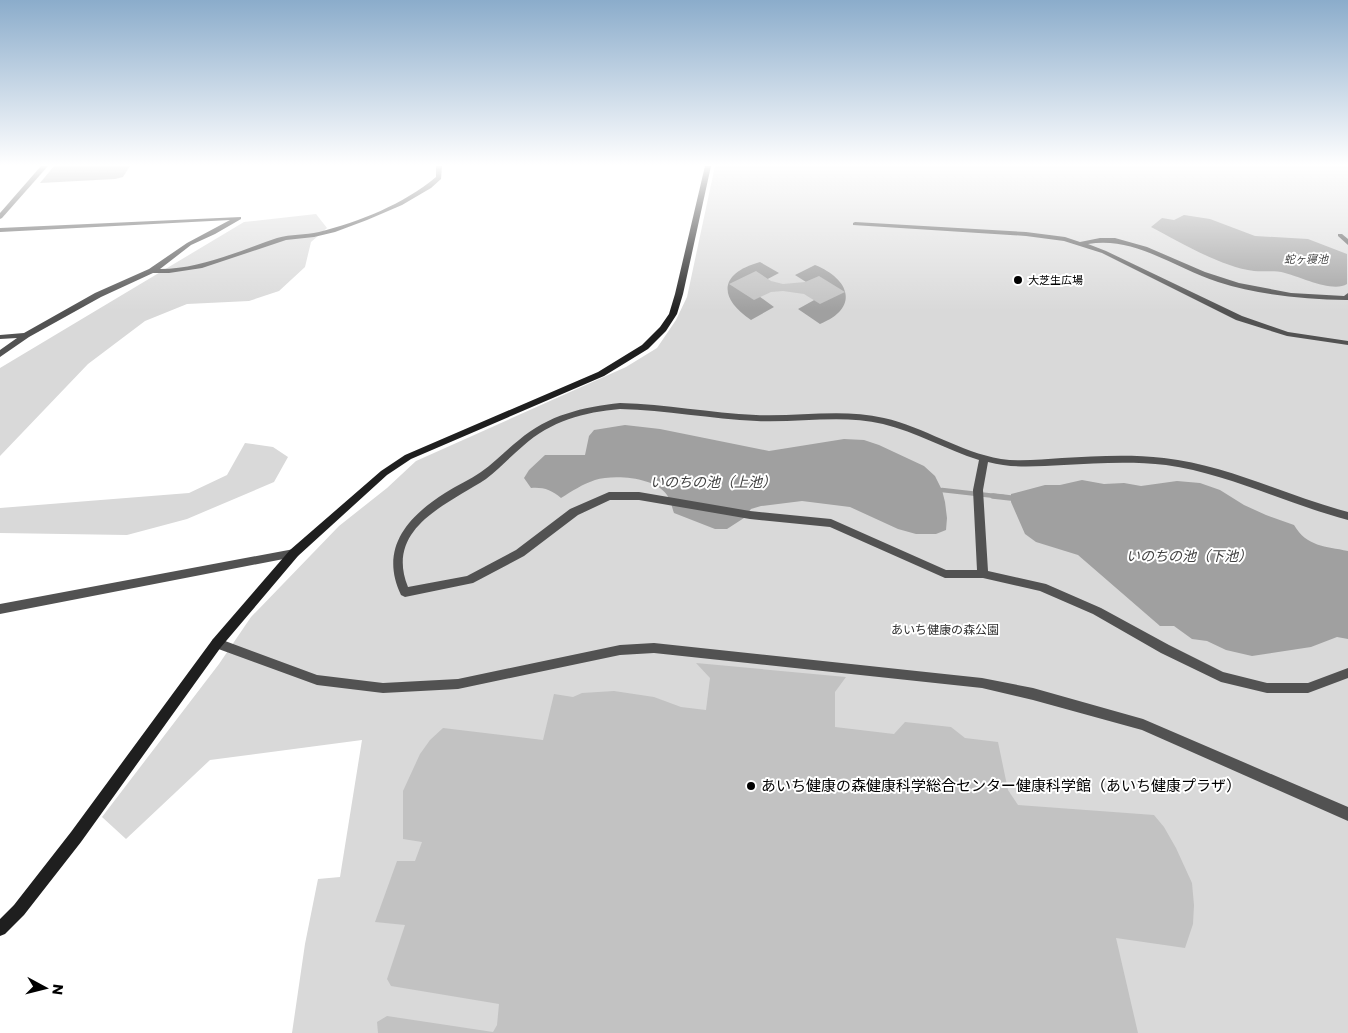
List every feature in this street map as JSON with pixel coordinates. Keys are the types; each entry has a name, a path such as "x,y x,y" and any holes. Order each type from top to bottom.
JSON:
{"street":[{"path":"152,271 185,270 284,238 316,235 344,227 375,214"},
{"path":"0,929 19,910 76,837 217,643 294,553 384,473 408,457 601,374 645,347 673,314 697,214"},
{"path":"0,230 239,218 189,244 152,271 98,295 26,335 0,354"},
{"path":"855,224 1026,234 1082,243 1243,320 1287,334 1326,342 1348,343"},
{"path":"1348,235 1340,235 1348,242"},
{"path":"1082,243 1094,240 1124,241 1147,248 1202,274 1266,291 1307,297 1346,298 1348,295"},
{"path":"0,337 26,335"},
{"path":"1348,516 1316,509 1247,482 1182,464 1156,460 1067,461 1033,464 1004,462 955,449 884,421 857,417 756,418 634,408 608,408 576,413 543,427 525,439 485,474 444,498 413,522 399,549 398,573 405,592 468,580 520,554 574,512 609,496 639,496 750,515 831,523 945,574 983,574 1042,587 1097,611 1221,678 1267,688 1308,688 1348,673"},
{"path":"983,574 978,490 984,458"},
{"path":"0,609 294,553"},
{"path":"217,643 317,680 383,688 458,684 620,650 654,648 982,683 1033,694 1143,725 1348,814"}],"green space":[{"path":"316,214 327,228 311,242 305,267 279,291 249,301 187,304 145,321 88,364 0,456 0,368 244,222"},
{"name":"あいち健康の森公園","path":"705,214 1348,214 1348,1033 292,1033 305,944 318,879 340,877 362,740 210,760 126,839 102,817 219,664 251,617 339,526 387,488 416,461 626,367 657,348 676,320 687,297"},
{"path":"245,443 273,447 288,457 274,482 187,519 127,535 0,533 0,508 189,493 227,475"}],"water":[{"name":"蛇ヶ寝池","path":"1184,215 1210,219 1255,236 1308,239 1347,254 1347,284 1334,287 1325,286 1281,272 1241,269 1201,253 1151,227 1162,218 1174,220"},
{"path":"760,262 779,273 749,289 774,307 751,320 732,303 728,294 728,286 737,272"},
{"path":"815,265 836,278 843,286 846,294 841,310 820,324 798,309 825,294 795,275"},
{"name":"いのちの池（上池）","path":"625,425 660,429 769,451 844,439 864,440 924,466 935,476 942,490 945,502 946,530 936,534 916,534 898,529 850,507 802,501 751,509 744,518 727,529 715,529 674,513 667,495 661,489 653,484 634,478 613,477 595,480 561,498 547,490 531,488 524,478 529,470 545,455 585,455 589,436 594,430"},
{"name":"いのちの池（下池）","path":"1082,480 1104,484 1124,483 1141,486 1177,481 1200,483 1220,490 1244,505 1266,515 1294,525 1311,542 1348,551 1348,639 1337,637 1311,647 1252,656 1226,650 1207,641 1192,639 1174,626 1160,626 1078,555 1036,542 1025,534 1011,502 1011,494 1045,485 1060,485"}],"building":[{"path":"756,271 771,281 783,284 805,282 819,276 845,292 820,304 804,294 783,291 771,292 754,300 729,284"},
{"path":"696,663 846,677 835,692 835,727 894,734 905,722 951,727 965,738 998,742 1008,790 1018,805 1154,815 1164,827 1176,848 1192,883 1193,924 1185,948 1116,938 1138,1033 378,1033 377,1022 387,1016 493,1032 497,1025 499,1004 391,986 387,979 405,925 375,922 397,861 415,861 422,842 403,839 403,791 420,754 430,740 443,728 543,740 554,694 573,697 582,693 614,691 654,697 681,707 706,710 710,678"}],"waterway":[{"path":"942,490 1004,497"},
{"path":"993,496 1011,498"}],"place":[{"name":"大芝生広場","path":"1018,280"},
{"name":"あいち健康の森健康科学総合センター健康科学館（あいち健康プラザ）","path":"751,786"}]}
